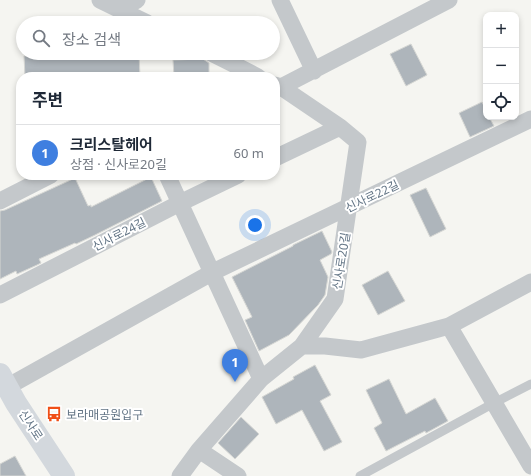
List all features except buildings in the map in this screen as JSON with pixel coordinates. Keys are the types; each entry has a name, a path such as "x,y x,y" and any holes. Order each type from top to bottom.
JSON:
{"main road":[{"name":"신사로","path":"4,380 16,403 64,476"}],"street":[{"path":"100,0 132,16"},
{"path":"119,10 137,0"},
{"path":"280,0 314,71"},
{"path":"280,85 314,71 450,0"},
{"path":"226,60 239,66 247,72"},
{"name":"신사로20길","path":"180,476 199,450 261,379 302,346 335,299 358,142 340,127 280,87"},
{"name":"신사로22길","path":"4,380 213,272 349,208 531,119"},
{"path":"280,156 340,127"},
{"path":"0,201 41,180"},
{"path":"169,180 261,379"},
{"name":"신사로24길","path":"0,295 228,180"},
{"path":"302,346 325,346 361,350 449,326 531,282"},
{"path":"449,326 531,466"},
{"path":"199,450 238,476"}],"lane":[{"path":"360,476 531,384"}],"place":[{"name":"크리스탈헤어","path":"235,382"},
{"name":"보라매공원입구","path":"54,414"}]}
